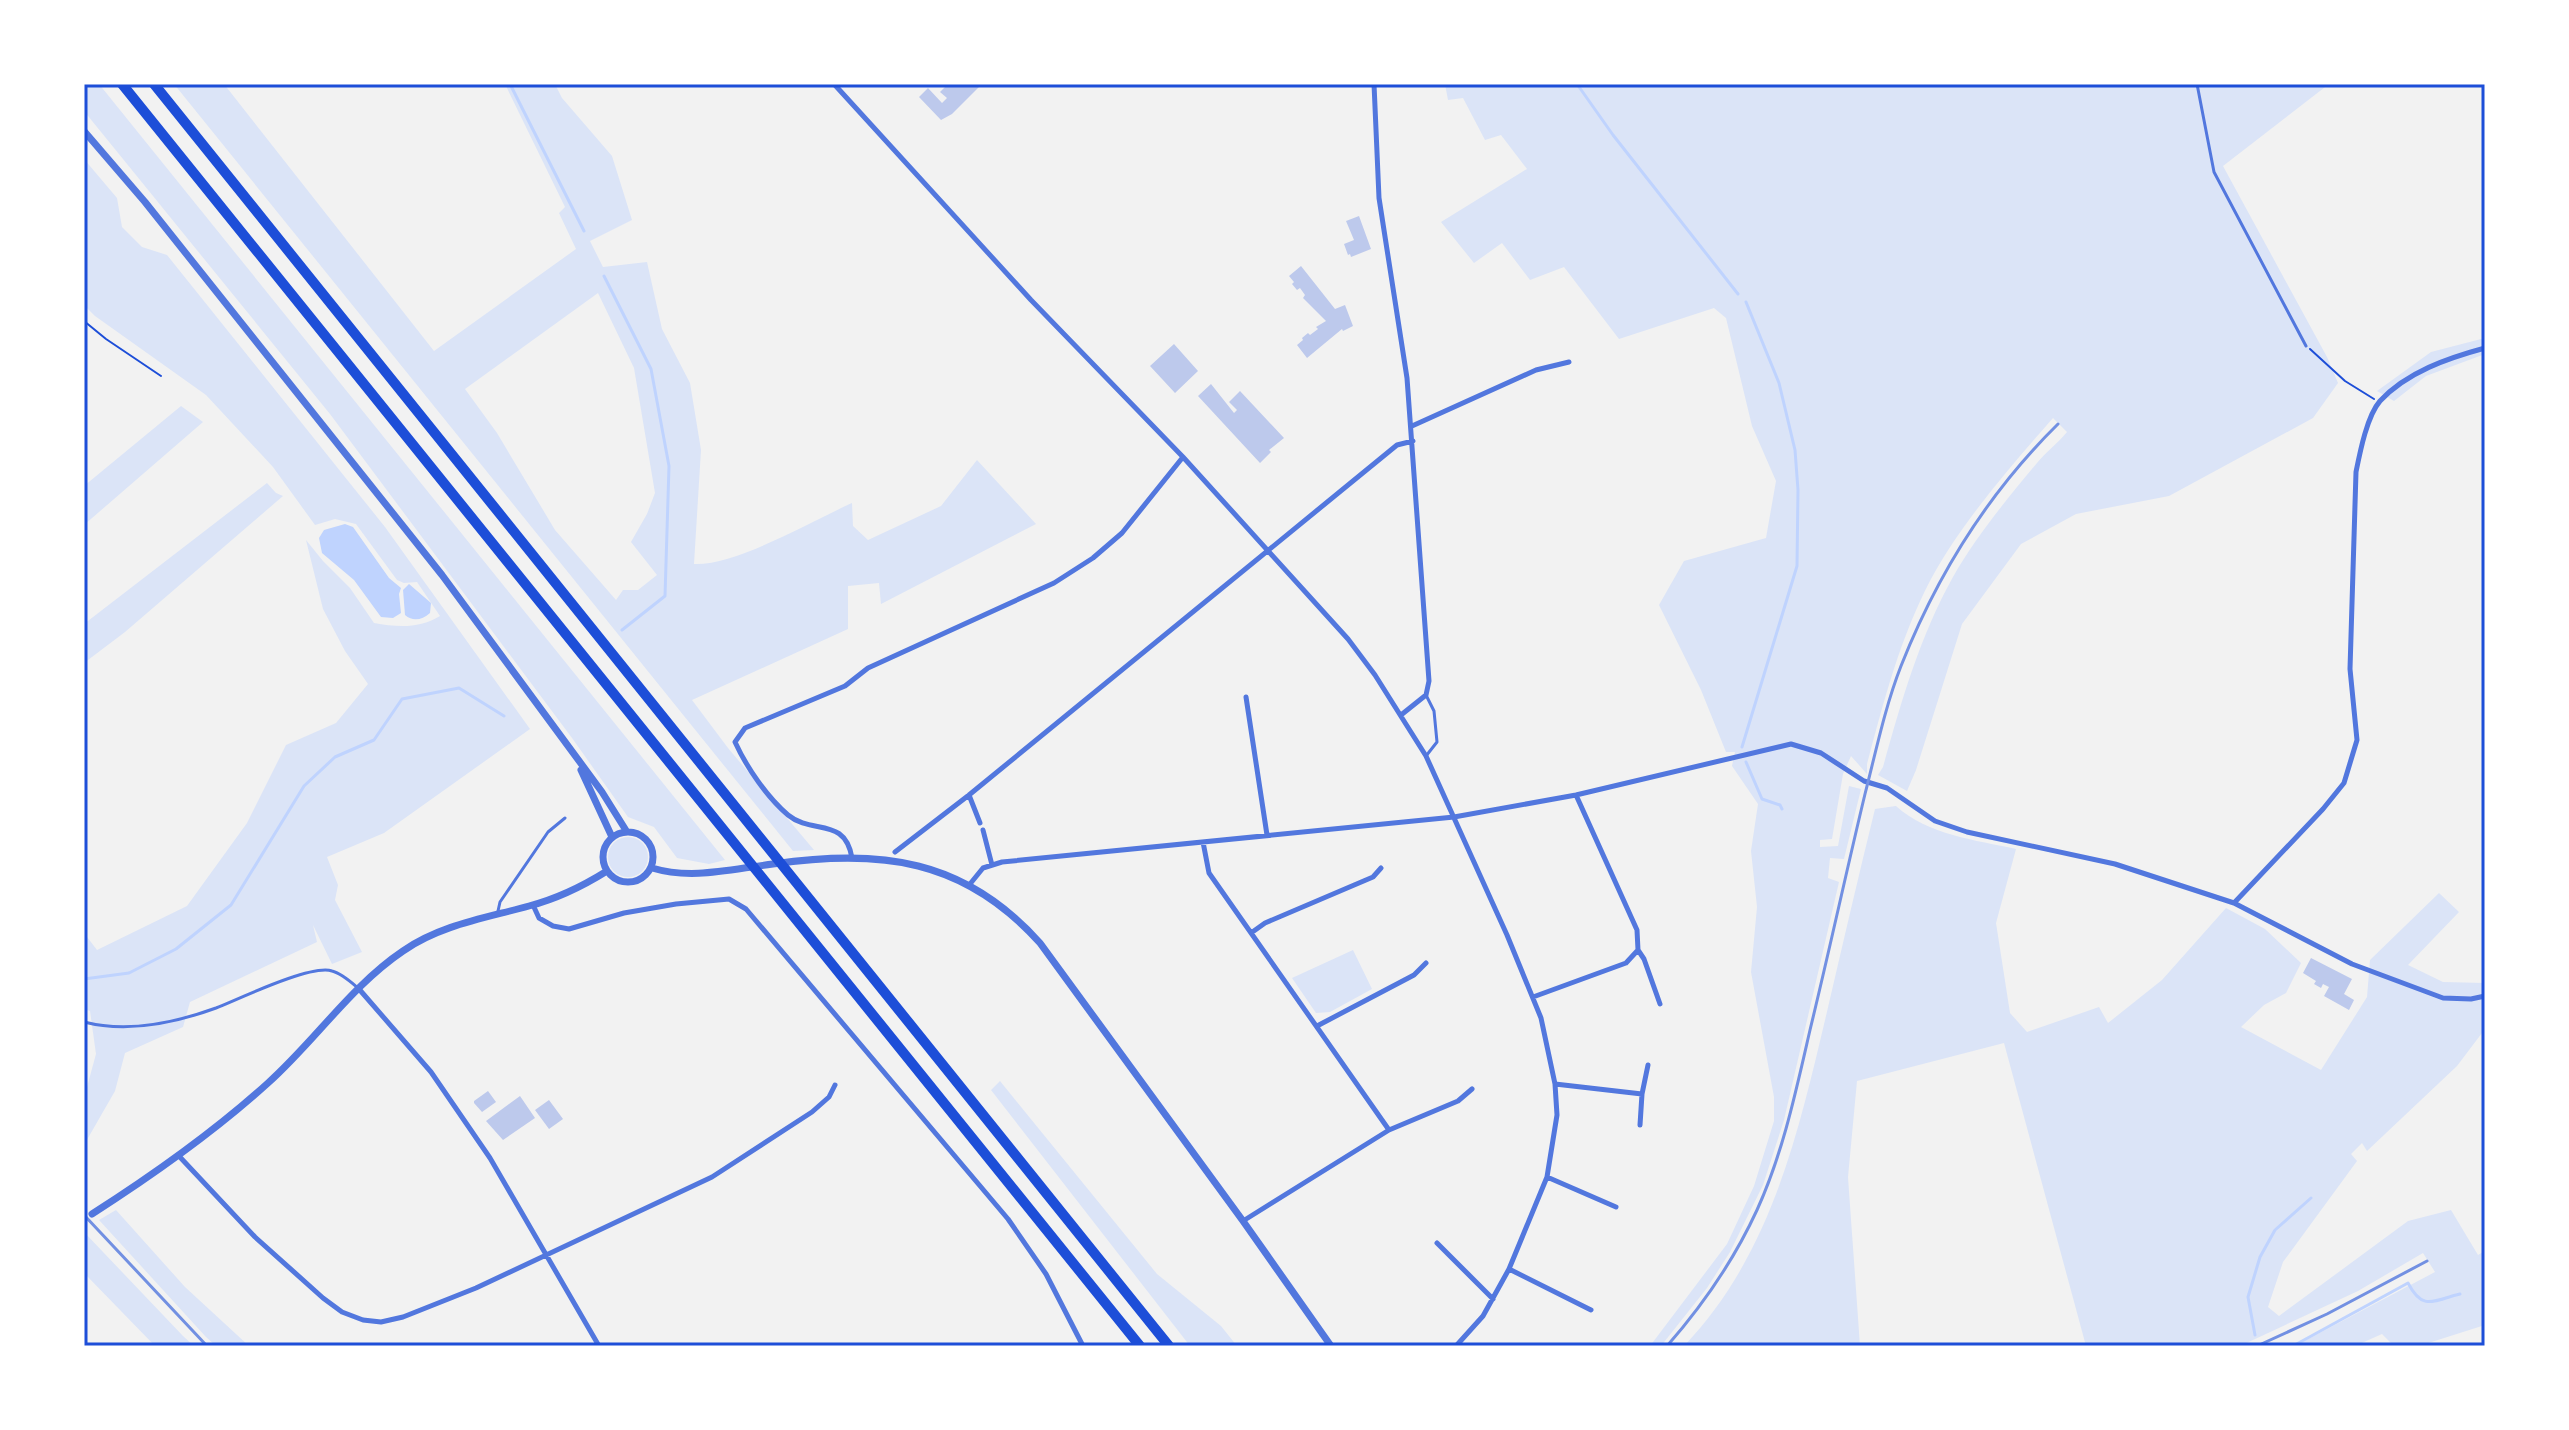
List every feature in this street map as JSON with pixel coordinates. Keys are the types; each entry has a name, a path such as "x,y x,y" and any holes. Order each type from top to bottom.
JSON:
{"highway":[{"path":"122,84 1140,1346"},
{"path":"154,84 1169,1346"}],"street":[{"path":"834,84 1031,300 1183,457 1348,639 1426,756 1541,1018 1555,1084 1557,1115 1547,1177 1509,1269 1483,1316 1456,1346"},
{"path":"1374,84 1379,198 1412,426 1429,681 1426,695 1401,715"},
{"path":"84,131 164,226 442,575 602,792 627,832"},
{"path":"2234,903 2344,783 2357,740 2350,669 2356,472 2362,445 2379,402 2418,372 2457,355 2485,348"},
{"path":"1412,426 1536,370 1569,362"},
{"path":"895,852 1269,552 1397,445 1413,441"},
{"path":"852,858 845,839 838,832 796,820 779,805 743,760 735,742 745,728 845,686 868,668 1054,583 1113,542 1183,457"},
{"path":"1246,697 1267,835"},
{"path":"970,884 977,874 992,865 1454,817 1576,795 1791,744 1821,753 1864,781 1878,784 1935,821 2115,864 2234,903 2352,964 2430,994 2443,998 2485,996"},
{"path":"577,761 612,837"},
{"path":"969,795 992,865"},
{"path":"1576,795 1637,930 1638,950 1660,1004"},
{"path":"627,832 636,833 649,843 654,859 652,868 639,881 630,883 621,882 607,871 604,864 604,850 612,837 627,832"},
{"path":"1203,842 1209,873 1389,1130"},
{"path":"652,868 686,875 824,858 852,858 889,860 940,872 970,884 1014,916 1040,943 1331,1346"},
{"path":"1251,933 1265,923 1373,877 1381,868"},
{"path":"92,1214 178,1155 269,1082 393,958 425,938 533,905 607,871"},
{"path":"533,905 539,918 553,926 569,929 624,913 676,904 729,899 746,909 1008,1219 1046,1274 1083,1346"},
{"path":"1533,997 1626,963 1638,950"},
{"path":"1317,1026 1414,975 1426,963"},
{"path":"359,989 431,1072 490,1158 599,1346"},
{"path":"1640,1125 1648,1065"},
{"path":"1555,1084 1642,1094"},
{"path":"178,1155 255,1237 323,1298 342,1312 363,1320 381,1322 403,1317 476,1288 729,1168 812,1112 829,1097 835,1085"},
{"path":"1243,1221 1389,1130 1458,1101 1472,1089"},
{"path":"1547,1177 1616,1207"},
{"path":"1437,1243 1493,1299"},
{"path":"1509,1269 1591,1310"}],"lane":[{"path":"2197,84 2214,172 2306,346"},
{"path":"1426,695 1432,703 1437,732 1437,742 1426,756"},
{"path":"497,914 500,902 548,832 565,818"},
{"path":"84,1022 123,1027 166,1021 213,1009 297,977 326,970 332,970 359,989"}],"path":[{"path":"84,321 161,376"},
{"path":"2306,346 2345,381 2379,402"}],"shaded area":[{"path":"84,84 99,84 725,860 709,864 677,858 654,827 628,817 330,414 84,111"},
{"path":"174,84 224,84 434,351 576,249 559,213 565,207 505,84 555,84 562,98 612,156 632,220 590,241 603,267 647,262 662,329 690,383 701,450 694,564 711,563 751,550 852,503 853,526 868,540 941,506 977,460 1036,524 881,604 879,583 848,586 848,629 692,700 814,850 793,851","holes":["598,293 634,368 655,493 631,542 657,575 638,590 623,590 616,600 555,530 497,433 465,389"]},
{"path":"1445,84 2329,84 2223,166 2327,357 2338,383 2313,418 2169,496 2076,514 2021,544 1962,624 1907,791 1878,775 1921,646 1941,599 1972,547 2037,463 2067,432 2053,418 1957,537 1920,601 1902,647 1873,740 1867,774 1851,756 1843,774 1832,839 1820,840 1820,847 1838,846 1849,786 1861,789 1844,859 1830,858 1828,878 1839,882 1784,1120 1763,1185 1730,1252 1707,1288 1661,1346 1650,1346 1727,1244 1754,1186 1774,1121 1774,1097 1751,972 1757,907 1751,851 1758,804 1732,766 1735,752 1726,752 1701,690 1659,605 1684,561 1766,538 1776,481 1752,426 1726,318 1714,308 1619,339 1564,267 1530,280 1502,243 1474,263 1441,222 1527,169 1501,135 1485,140 1463,98 1448,100"},
{"path":"84,159 117,198 122,227 142,247 167,255 385,527 530,729 384,833 327,857 338,885 335,900 362,952 332,964 313,925 317,942 190,1002 183,1027 125,1053 115,1091 84,1145 84,1098 96,1054 90,1011 84,1009 84,933 97,950 187,906 247,823 286,745 336,723 368,684 345,651 323,609 306,540 350,588 374,623 408,626 440,616 417,582 397,580 356,524 335,519 315,525 273,467 206,395 84,305"},
{"path":"2485,338 2485,354 2426,376 2394,401 2377,391 2431,352"},
{"path":"181,406 203,422 84,525 84,486"},
{"path":"267,483 283,496 125,632 84,663 84,624"},
{"path":"1896,806 1937,830 2016,849 1996,923 2010,1013 2027,1032 2099,1007 2108,1023 2162,980 2226,908 2265,929 2301,963 2286,993 2264,1005 2241,1027 2321,1070 2367,997 2370,960 2439,893 2459,912 2408,965 2443,982 2485,983 2485,1029 2457,1066 2367,1151 2362,1143 2351,1154 2357,1161 2283,1262 2268,1307 2279,1316 2408,1221 2451,1210 2478,1255 2485,1251 2485,1325 2419,1346 2394,1346 2382,1334 2355,1346 2295,1346 2435,1272 2423,1253 2358,1291 2240,1346 2086,1346 2004,1043 1857,1081 1848,1177 1860,1346 1684,1346 1714,1311 1739,1273 1777,1191 1804,1105 1875,809"},
{"path":"628,837 642,843 648,857 642,871 628,877 614,871 608,857 614,843"},
{"path":"1353,950 1372,989 1330,1012 1316,1013 1292,978"},
{"path":"1000,1081 1157,1274 1221,1326 1237,1346 1190,1346 991,1090"},
{"path":"116,1210 185,1287 249,1346 216,1346 206,1337 99,1220"},
{"path":"84,1232 194,1346 155,1346 86,1275"}],"water":[{"path":"345,524 353,527 389,578 401,588 401,613 393,618 381,617 354,580 322,553 319,538 324,530"},
{"path":"409,584 431,603 430,613 421,619 411,619 405,615 403,590"}],"building":[{"path":"948,84 982,84 952,114 941,120 919,97 928,88 942,103 947,98 940,92"},
{"path":"1359,216 1371,249 1351,257 1344,244 1354,240 1346,221"},
{"path":"1301,266 1335,309 1345,305 1353,326 1342,329 1307,358 1297,345 1326,321 1303,298 1305,295 1300,288 1297,290 1292,284 1294,282 1289,276"},
{"path":"1174,344 1198,371 1175,393 1150,366"},
{"path":"1211,384 1234,413 1237,410 1229,402 1240,391 1284,438 1269,450 1271,452 1260,463 1198,396"},
{"path":"2311,958 2352,979 2344,994 2354,1000 2349,1010 2324,996 2329,987 2323,984 2321,988 2303,973"},
{"path":"488,1091 496,1102 482,1112 474,1101"},
{"path":"520,1096 535,1118 503,1140 486,1121"},
{"path":"549,1100 563,1119 549,1129 535,1110"}],"waterway":[{"path":"510,84 584,231"},
{"path":"1577,84 1613,135 1738,294"},
{"path":"604,276 651,369 669,466 665,596 622,630"},
{"path":"1742,747 1797,566 1798,490 1795,450 1779,383 1746,302"},
{"path":"84,979 129,973 176,949 231,905 304,786 335,757 374,740 402,699 459,688 504,716"},
{"path":"1746,762 1762,799 1780,805 1782,809"},
{"path":"2255,1335 2248,1297 2260,1257 2275,1230 2311,1198"},
{"path":"2293,1346 2408,1283 2424,1301 2460,1294"}],"railway":[{"path":"1667,1346 1705,1298 1748,1229 1782,1144 1881,729 1915,632 1948,567 1987,506 2058,424"},
{"path":"84,1215 207,1346"},
{"path":"2257,1346 2327,1314 2427,1261"}]}
